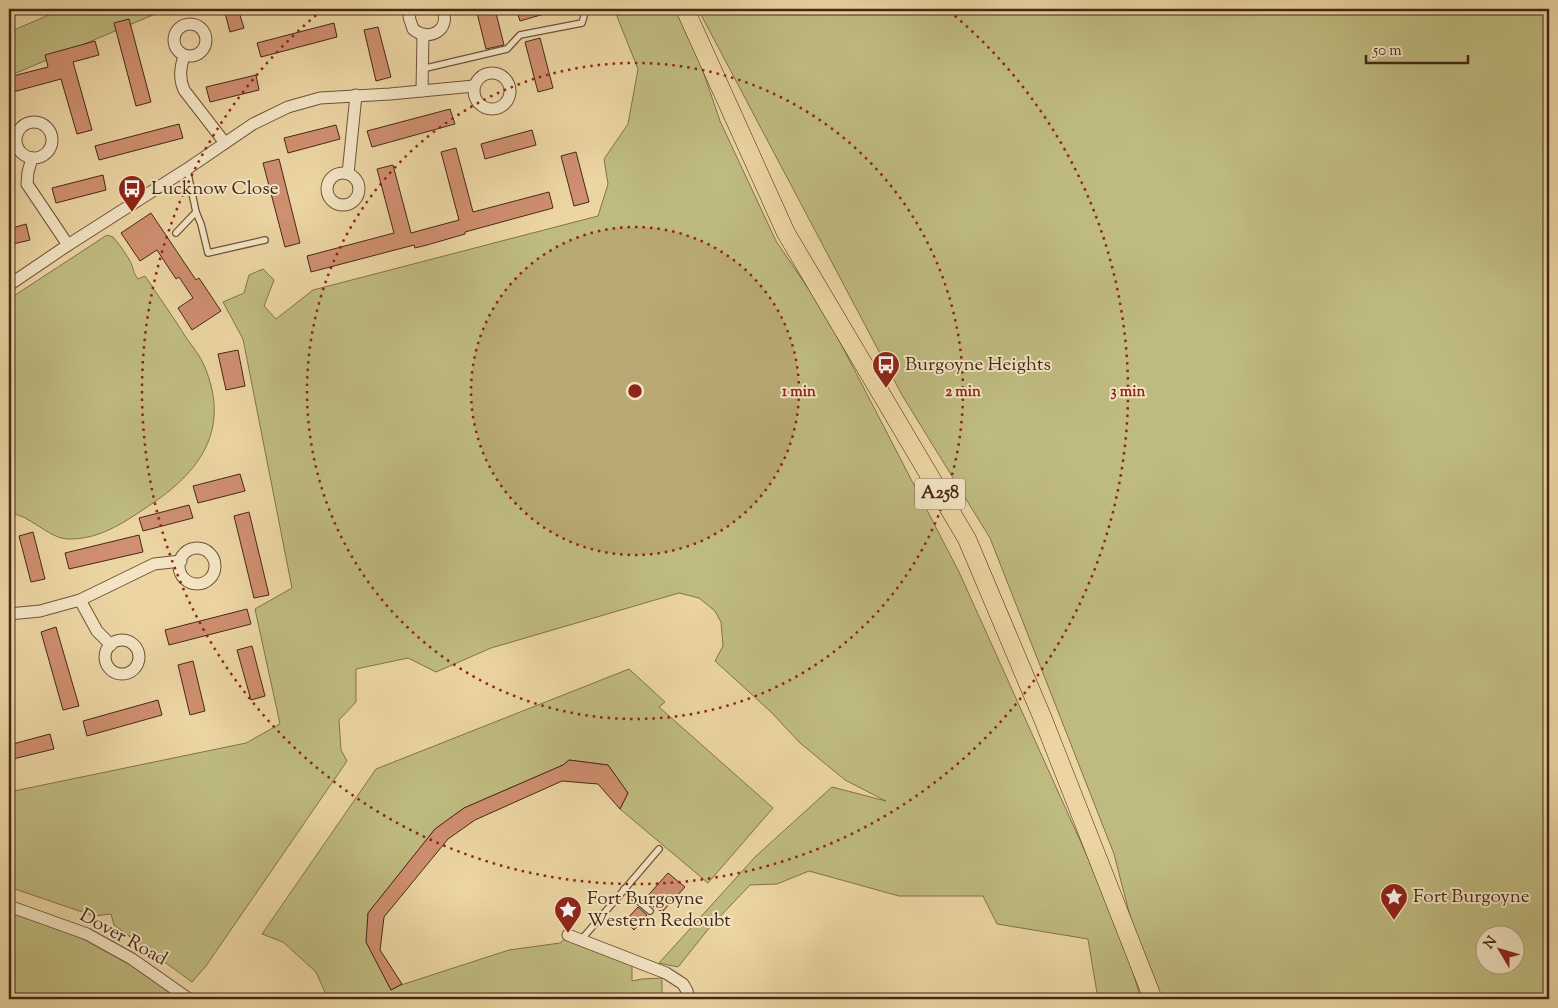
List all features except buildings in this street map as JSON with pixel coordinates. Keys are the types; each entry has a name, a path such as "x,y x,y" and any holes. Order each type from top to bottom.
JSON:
{"main road":[{"name":"A258","path":"685,9 786,233 967,539 1043,719 1153,999"}],"street":[{"path":"412,9 409,17 410,23 413,28 423,35 436,33 440,29 445,18 442,9"},
{"path":"422,91 423,35"},
{"path":"184,56 180,68 180,81 184,90 225,143"},
{"path":"9,285 253,124 288,107 320,98 474,86"},
{"path":"348,174 356,95"},
{"path":"32,158 27,184 68,245"},
{"path":"9,614 40,611 80,600 154,564 181,561"},
{"path":"80,600 97,631 111,645"},
{"name":"Dover Road","path":"9,906 87,934 132,958 189,999"},
{"path":"568,934 675,978 687,991 689,999"}],"lane":[{"path":"422,69 507,48 520,36 582,23 586,9"},
{"path":"187,169 196,212 202,224 208,253 265,240"},
{"path":"176,233 196,212"},
{"path":"580,940 659,849"},
{"path":"624,889 650,911"}],"shaded area":[{"path":"63,9 167,9 9,76 9,32"},
{"path":"614,9 682,9 720,121 776,241 825,313 959,572 1120,929 1141,999 1098,999 1088,939 997,924 983,896 899,896 809,871 777,884 750,885 710,927 678,967 659,963 755,857 832,787 886,801 845,780 800,743 771,712 715,661 723,646 721,622 715,611 699,598 679,593 491,648 436,672 408,658 356,669 356,702 339,720 341,750 347,761 206,966 192,982 114,925 111,914 94,916 9,887 9,792 246,743 280,724 255,609 292,588 243,339 223,302 244,293 249,275 263,269 274,280 264,306 276,319 313,290 598,216 608,184 604,159 628,124 638,69"},
{"path":"698,9 1549,9 1549,999 1160,999 1130,916 1114,854 990,538 902,395"},
{"path":"107,235 113,237 122,248 138,279 145,276 204,365 211,387 214,407 213,426 207,444 198,460 171,490 123,523 102,533 79,538 60,538 24,517 9,513 9,299"},
{"path":"629,669 665,702 659,707 773,808 708,883 620,809 628,793 608,765 569,760 563,765 464,808 435,829 368,913 367,943 391,990 401,985 509,950 560,943 568,935 632,961 632,981 662,978 662,999 328,999 316,972 283,942 262,934 376,769"},
{"path":"9,906 87,934 187,999 9,999"}],"place":[{"name":"Lucknow Close","path":"132,213"},
{"name":"Burgoyne Heights","path":"886,389"},
{"name":"Fort Burgoyne","path":"1394,921"},
{"name":"Fort Burgoyne Western Redoubt","path":"568,934"}]}
